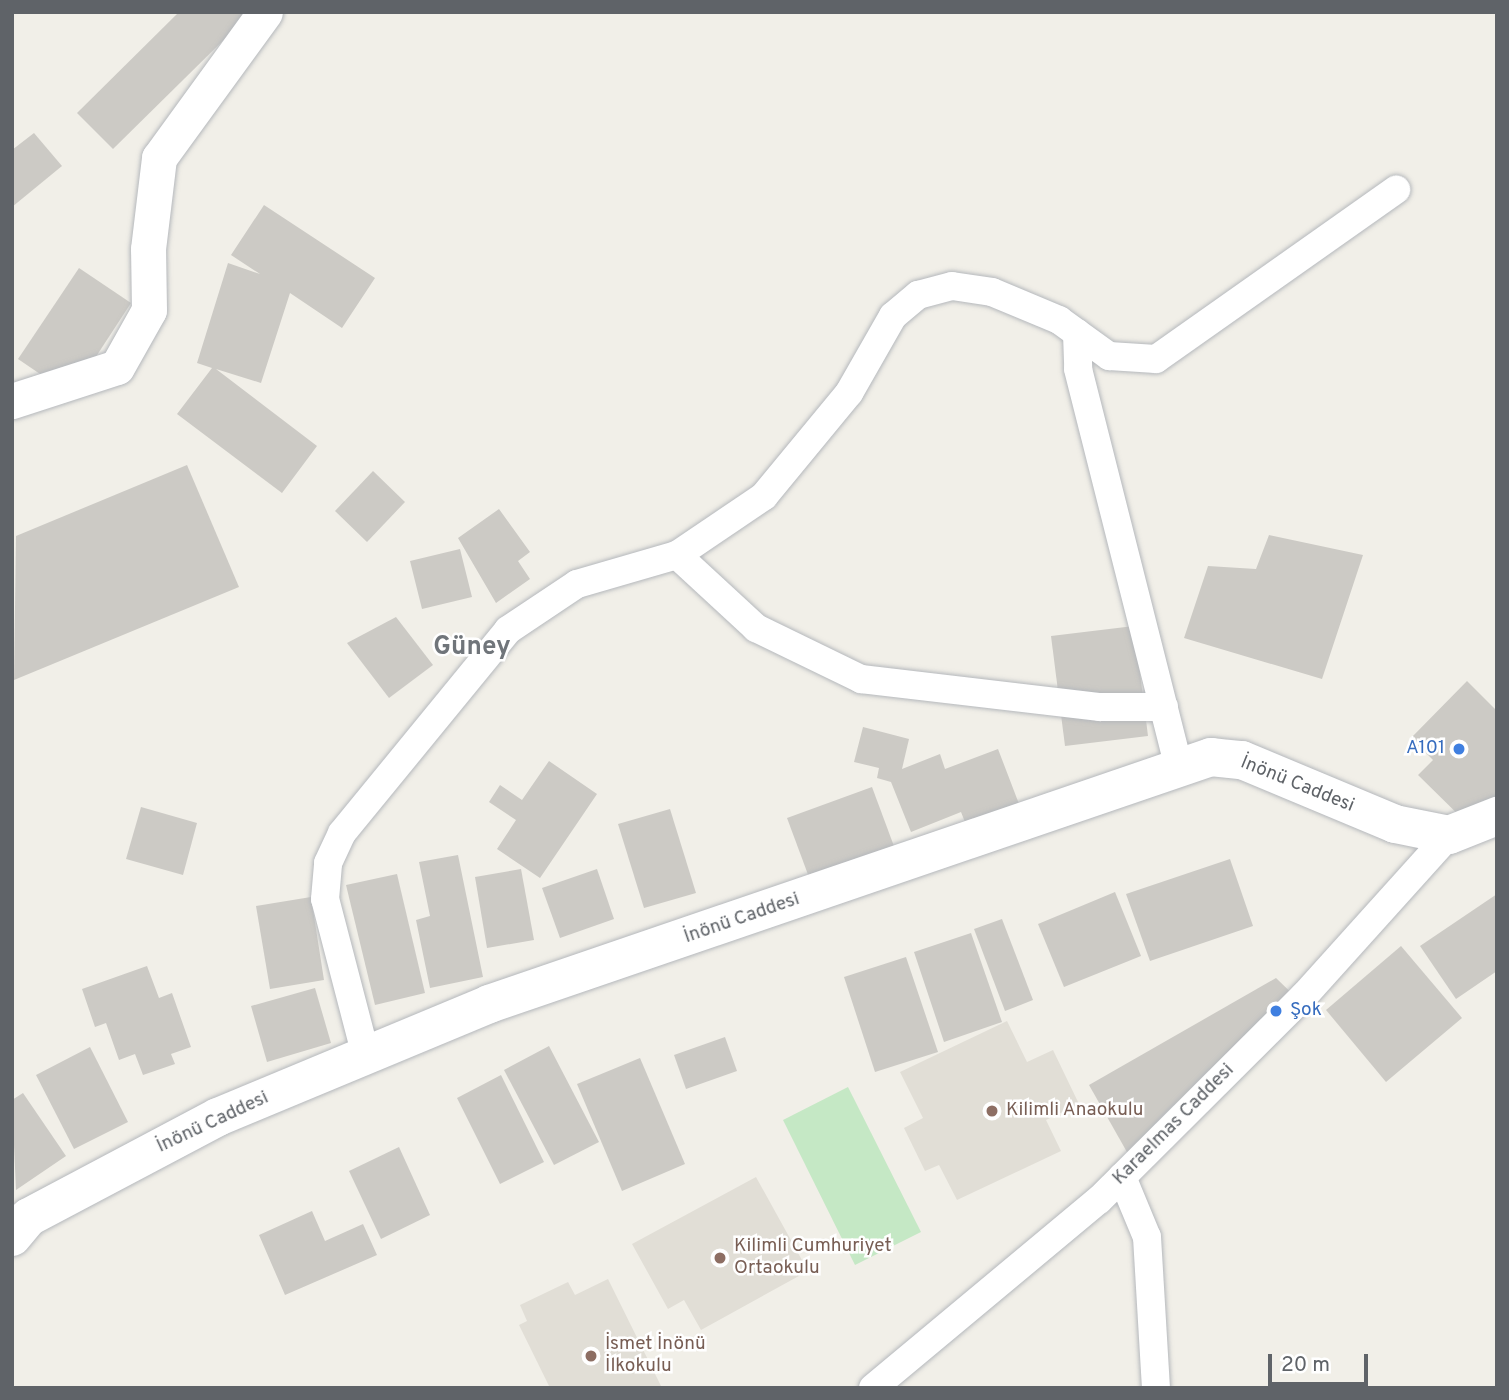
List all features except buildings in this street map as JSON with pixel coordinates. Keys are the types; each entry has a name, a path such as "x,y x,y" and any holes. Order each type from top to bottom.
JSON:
{"main road":[{"name":"İnönü Caddesi","path":"12,1237 29,1217 218,1117 489,1004 1211,757 1242,761 1395,824 1449,835"},
{"path":"1449,835 1497,816"}],"street":[{"path":"12,401 117,367 149,310 148,249 159,158 265,12"},
{"path":"366,1056 325,899 327,863 342,832 518,622 577,584 677,555 731,522 793,467 849,393 893,316 918,295 952,286 992,292 1037,308 1126,361 1170,354 1396,190"},
{"path":"1077,333 1078,369 1179,769"},
{"path":"677,555 756,628 861,680 1100,707 1164,707"},
{"name":"Karaelmas Caddesi","path":"873,1388 1122,1177 1304,996 1449,835"},
{"path":"1122,1177 1147,1237 1156,1388"}],"shaded area":[{"name":"Kilimli Anaokulu","path":"1007,1021 1027,1062 1053,1050 1079,1104 1046,1120 1061,1151 957,1200 939,1165 925,1171 904,1128 923,1118 900,1072"},
{"name":"Kilimli Cumhuriyet Ortaokulu","path":"756,1177 808,1271 701,1330 684,1300 668,1309 632,1244"},
{"name":"İsmet İnönü İlkokulu","path":"608,1279 662,1388 550,1388 519,1325 527,1321 520,1305 568,1282 575,1295"}],"green space":[{"path":"848,1087 921,1232 855,1265 783,1120"}],"place":[{"name":"A101","path":"1459,749"},
{"name":"Şok","path":"1276,1011"},
{"name":"Kilimli Anaokulu","path":"992,1111"},
{"name":"Kilimli Cumhuriyet Ortaokulu","path":"720,1258"},
{"name":"İsmet İnönü İlkokulu","path":"591,1356"}],"district":[{"name":"Güney","path":"472,648"}]}
